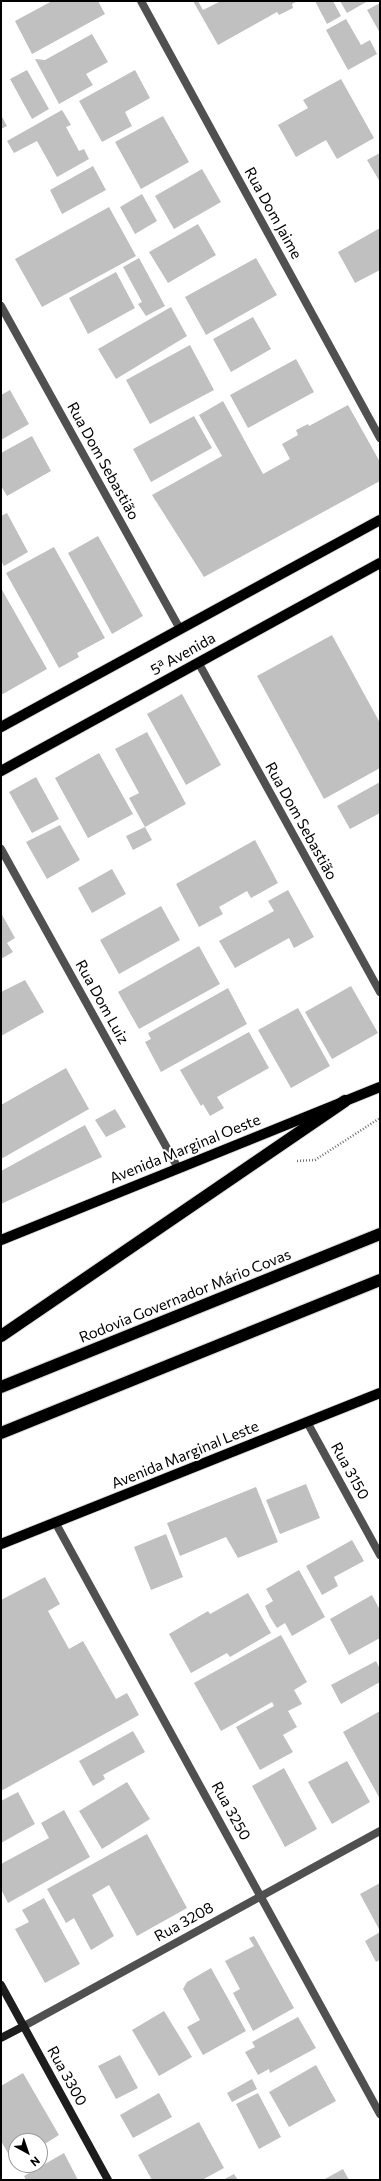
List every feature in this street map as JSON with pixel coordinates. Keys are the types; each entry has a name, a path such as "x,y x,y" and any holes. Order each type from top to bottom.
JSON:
{"highway":[{"path":"1,1336 345,1101"},
{"name":"Rodovia Governador Mário Covas","path":"1,1387 380,1234"},
{"path":"1,1433 380,1280"}],"main road":[{"name":"5ª Avenida","path":"1,727 380,520"},
{"name":"5ª Avenida","path":"1,770 380,563"},
{"name":"Avenida Marginal Oeste","path":"1,1240 380,1087"},
{"name":"Avenida Marginal Leste","path":"1,1544 380,1393"},
{"name":"Rua 3300","path":"1,1985 108,2180"},
{"name":"Rua 3208","path":"1,2038 24,2026"}],"street":[{"name":"Rua Dom Jaime","path":"140,1 380,438"},
{"name":"Rua Dom Sebastião","path":"1,306 180,630"},
{"name":"Rua Dom Sebastião","path":"198,662 380,992"},
{"name":"Rua Dom Luiz","path":"1,849 178,1168"},
{"name":"Rua 3150","path":"308,1422 380,1555"},
{"name":"Rua 3250","path":"55,1522 262,1896 380,2114"},
{"name":"Rua 3208","path":"24,2026 380,1831"}],"building":[{"path":"52,1 98,1 105,14 32,54 15,21"},
{"path":"193,1 198,1 203,10 221,1 297,1 292,4 293,8 279,15 277,12 218,45"},
{"path":"315,1 333,1 341,16 327,24"},
{"path":"340,1 368,1 347,13"},
{"path":"380,3 380,33 367,10"},
{"path":"346,19 361,45 370,40 377,54 348,70 326,30"},
{"path":"92,34 108,62 86,74 93,85 59,104 35,59 45,60"},
{"path":"27,70 49,109 32,119 10,79"},
{"path":"135,70 150,98 125,112 132,126 102,142 79,101"},
{"path":"341,79 374,138 337,159 326,140 296,157 278,125 308,108 303,100"},
{"path":"62,110 71,125 66,127 79,151 84,149 89,159 57,177 37,141 14,153 7,141"},
{"path":"1,115 7,126 1,129"},
{"path":"163,116 189,162 141,189 115,142"},
{"path":"380,153 380,182 367,160"},
{"path":"93,166 106,190 62,214 50,190"},
{"path":"202,169 221,202 174,229 155,196"},
{"path":"142,194 157,221 135,234 120,207"},
{"path":"109,207 136,256 42,307 15,259"},
{"path":"198,224 216,255 168,283 149,252"},
{"path":"380,228 380,270 355,283 338,252"},
{"path":"139,258 165,306 146,316 138,304 142,302 123,267"},
{"path":"256,258 277,295 206,335 185,297"},
{"path":"116,272 135,308 88,334 69,298"},
{"path":"171,307 187,336 116,379 98,349"},
{"path":"253,317 271,349 231,372 213,339"},
{"path":"190,345 214,390 150,424 126,380"},
{"path":"296,359 314,392 248,428 230,395"},
{"path":"10,390 29,424 1,440 1,395"},
{"path":"223,401 263,474 290,459 282,444 298,435 296,430 308,424 309,426 348,405 380,462 380,481 204,577 152,495 222,456 199,415"},
{"path":"194,416 212,448 151,482 133,449"},
{"path":"32,436 51,471 7,496 1,486 1,453"},
{"path":"7,513 28,552 4,566 1,561 1,516"},
{"path":"98,536 143,616 112,634 68,553"},
{"path":"54,547 105,638 77,653 79,657 59,668 6,573"},
{"path":"1,588 47,669 1,695"},
{"path":"332,635 380,723 380,768 324,799 257,676"},
{"path":"182,694 221,765 186,785 147,714"},
{"path":"147,732 186,804 145,827 129,798 139,793 115,749"},
{"path":"99,753 133,814 88,838 55,778"},
{"path":"36,777 59,819 32,833 9,792"},
{"path":"380,782 380,813 350,829 337,806"},
{"path":"60,825 80,860 47,879 26,842"},
{"path":"145,827 152,840 133,850 126,836"},
{"path":"255,840 278,883 251,898 247,891 219,907 223,914 199,927 176,884"},
{"path":"112,869 126,894 92,913 78,888"},
{"path":"288,890 314,937 294,948 289,938 235,968 219,941 274,911 268,901"},
{"path":"161,906 180,940 119,974 100,940"},
{"path":"1,913 15,938 7,943 13,952 1,959"},
{"path":"199,946 220,984 139,1029 118,992"},
{"path":"25,980 44,1012 1,1036 1,992"},
{"path":"351,986 378,1033 332,1059 305,1012"},
{"path":"228,988 247,1024 161,1072 145,1042 151,1039 148,1033"},
{"path":"298,1008 330,1066 291,1088 258,1030"},
{"path":"249,1032 269,1068 217,1097 224,1108 210,1116 203,1104 201,1106 180,1070"},
{"path":"66,1068 89,1109 1,1159 1,1105"},
{"path":"115,1109 126,1127 106,1137 95,1120"},
{"path":"85,1125 102,1157 1,1204 1,1171"},
{"path":"306,1484 320,1518 280,1534 266,1500"},
{"path":"256,1487 278,1542 238,1558 226,1537 180,1556 167,1523"},
{"path":"166,1534 183,1577 151,1590 134,1547"},
{"path":"352,1540 364,1561 334,1577 338,1586 322,1595 306,1566"},
{"path":"299,1570 325,1617 292,1636 285,1623 277,1628 270,1617 265,1606 273,1601 266,1589"},
{"path":"45,1577 60,1604 48,1611 69,1649 83,1641 116,1699 127,1693 139,1715 1,1791 1,1600"},
{"path":"248,1593 271,1633 230,1657 227,1653 191,1673 169,1634 208,1611 210,1614"},
{"path":"372,1595 380,1610 380,1638 349,1655 330,1619"},
{"path":"281,1635 307,1682 294,1690 302,1704 288,1711 297,1727 283,1735 293,1752 260,1770 236,1727 274,1706 272,1702 221,1731 194,1683"},
{"path":"376,1661 380,1669 380,1682 341,1704 331,1685"},
{"path":"380,1711 380,1799 343,1732"},
{"path":"133,1731 145,1752 103,1775 105,1779 93,1786 79,1761"},
{"path":"347,1761 370,1802 332,1824 308,1782"},
{"path":"284,1768 317,1829 285,1847 252,1786"},
{"path":"127,1782 150,1819 102,1849 79,1811"},
{"path":"18,1792 35,1824 1,1843 1,1801"},
{"path":"64,1810 90,1857 8,1903 1,1889 1,1864 49,1838 41,1823"},
{"path":"147,1834 187,1908 137,1936 109,1885 92,1895 114,1936 91,1950 74,1918 66,1923 47,1889"},
{"path":"380,1883 380,1931 360,1894"},
{"path":"44,1898 80,1964 45,1983 15,1929 29,1922 22,1910"},
{"path":"380,1932 380,1960 376,1962 365,1941"},
{"path":"254,1936 294,2008 253,2031 233,1993 240,1989 225,1961 254,1946 249,1938"},
{"path":"211,1968 246,2031 203,2055 187,2027 200,2020 183,1989 187,1982"},
{"path":"164,2011 192,2057 159,2076 132,2030"},
{"path":"298,2017 316,2048 270,2073 269,2069 258,2075 245,2052 255,2047 252,2042"},
{"path":"120,2055 138,2088 116,2099 98,2066"},
{"path":"316,2065 336,2101 289,2127 269,2092"},
{"path":"23,2073 59,2135 48,2142 48,2133 8,2133 8,2153 1,2141 1,2086"},
{"path":"252,2079 257,2089 232,2102 227,2093"},
{"path":"159,2093 172,2117 133,2138 120,2115"},
{"path":"258,2093 281,2137 259,2149 236,2104"},
{"path":"199,2122 224,2168 202,2180 152,2180 138,2155"},
{"path":"64,2153 78,2180 26,2180 24,2176 29,2173 48,2173 48,2162"},
{"path":"343,2169 349,2180 323,2180"},
{"path":"234,2174 238,2180 223,2180"}]}
